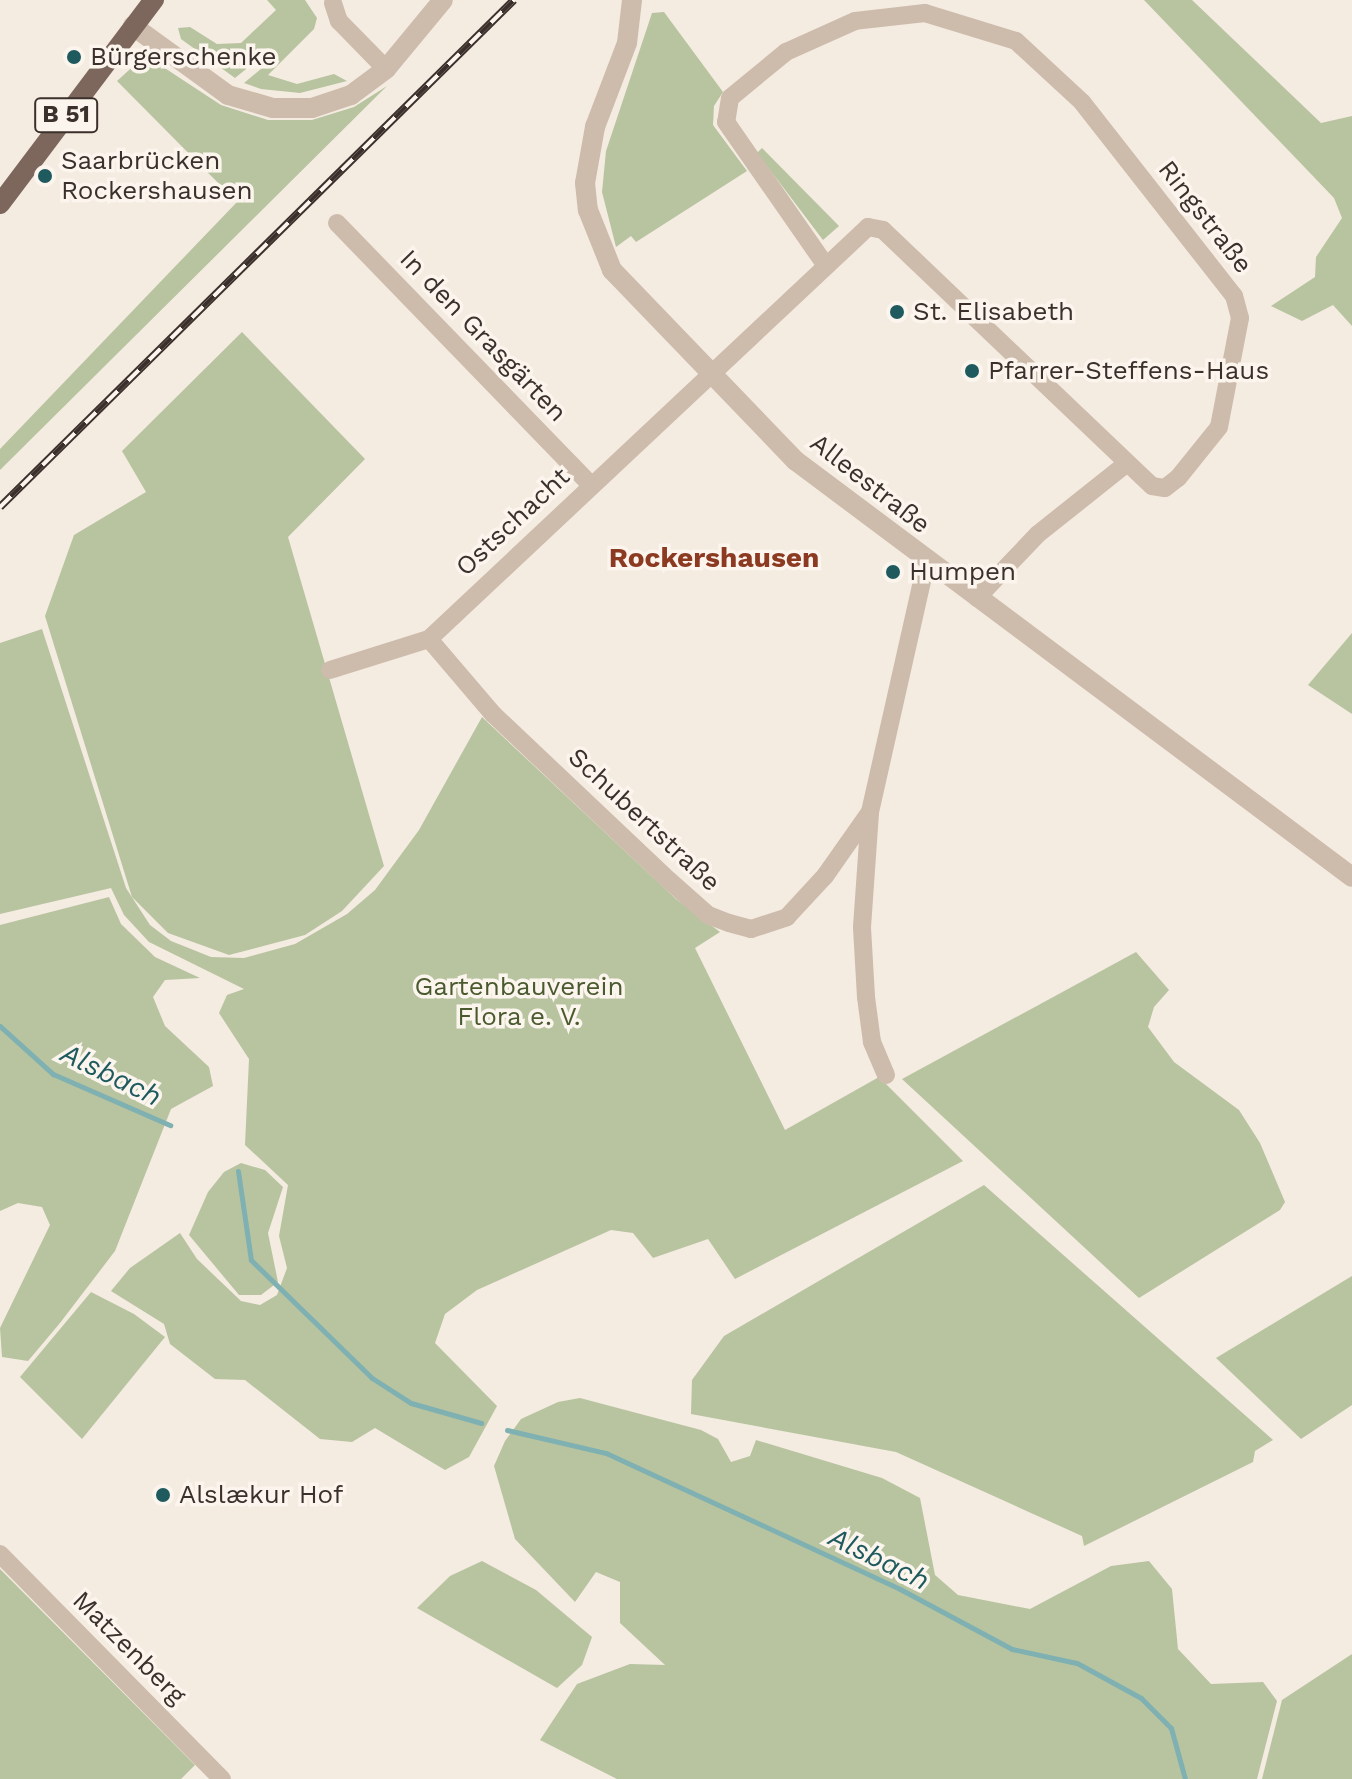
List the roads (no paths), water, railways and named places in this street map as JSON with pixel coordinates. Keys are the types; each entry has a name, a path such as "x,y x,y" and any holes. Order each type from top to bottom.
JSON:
{"main road":[{"path":"133,26 154,0"},
{"name":"B 51","path":"0,204 133,26"}],"street":[{"path":"133,26 228,95 273,108 312,108 351,95 386,69 443,0"},
{"name":"Alleestraße","path":"632,0 627,43 588,155 588,210 612,270 796,461 1352,877"},
{"path":"333,3 339,21 386,69"},
{"name":"Ringstraße","path":"824,263 726,122 730,98 786,52 855,21 926,7 1016,41 1043,61 1082,102 1234,296 1240,318 1219,427 1209,443 1165,488 1152,486 1126,464"},
{"name":"In den Grasgärten","path":"337,223 591,485"},
{"name":"Ostschacht","path":"330,670 429,639 824,263 868,227 883,230 1126,464"},
{"path":"977,598 1038,534 1126,464"},
{"name":"Schubertstraße","path":"886,1075 872,1042 866,997 862,927 870,812 923,577 932,564"},
{"name":"Schubertstraße","path":"429,639 504,725 708,915 751,929 787,917 825,876 870,812"},
{"name":"Matzenberg","path":"0,1554 222,1779"}],"waterway":[{"name":"Alsbach","path":"0,1026 53,1074 170,1125"},
{"name":"Alsbach","path":"238,1171 251,1260 372,1378 411,1403 481,1423"},
{"name":"Alsbach","path":"507,1430 606,1453 900,1589 1012,1649 1077,1663 1141,1698 1171,1728 1185,1779"}],"railway":[{"path":"0,507 514,0"}],"place":[{"name":"Bürgerschenke","path":"74,57"},
{"name":"Saarbrücken Rockershausen","path":"45,176"},
{"name":"St. Elisabeth","path":"897,312"},
{"name":"Pfarrer-Steffens-Haus","path":"972,371"},
{"name":"Humpen","path":"893,572"},
{"name":"Alslækur Hof","path":"163,1495"}],"district":[{"name":"Rockershausen","path":"714,558"}],"park label":[{"name":"Gartenbauverein Flora e. V.","path":"519,1002"}]}
